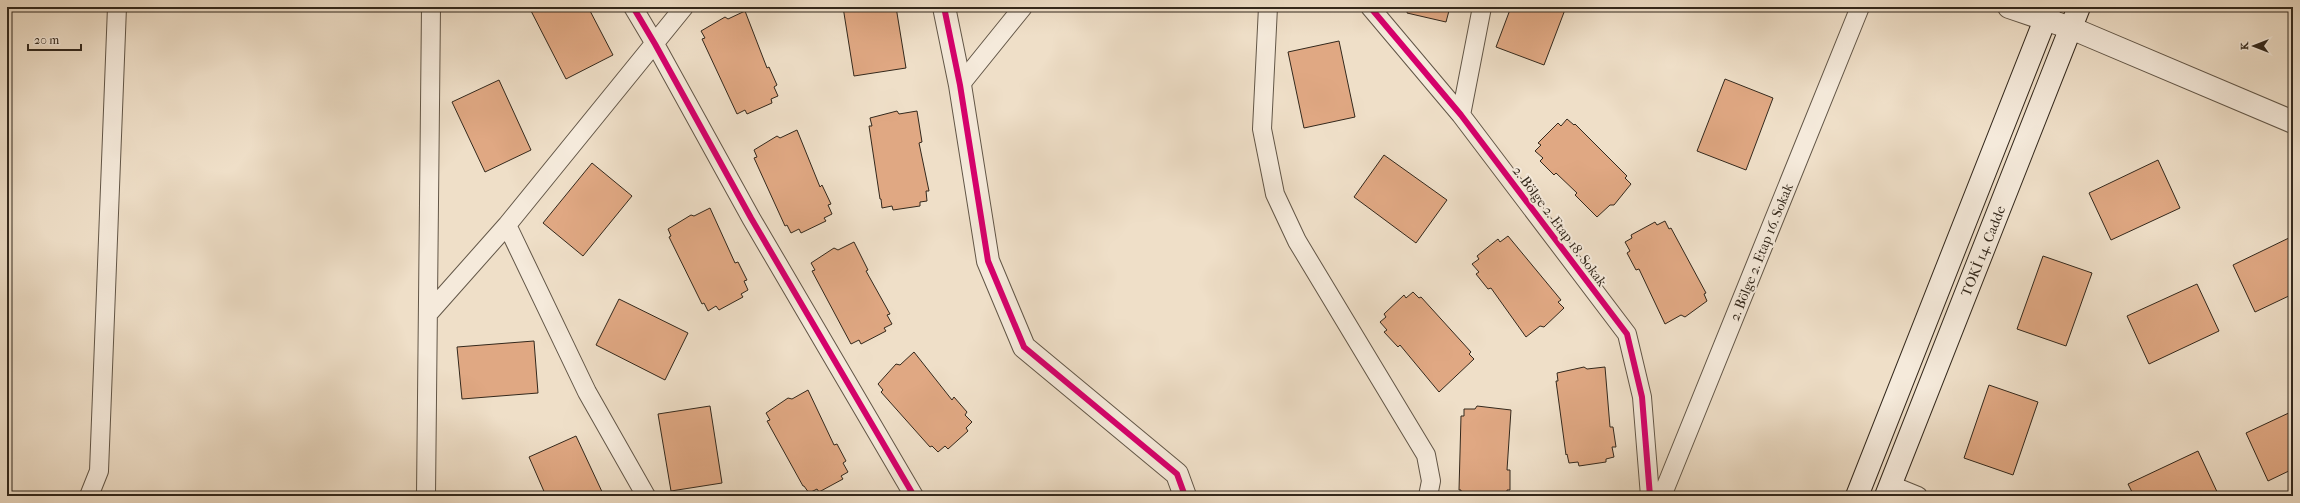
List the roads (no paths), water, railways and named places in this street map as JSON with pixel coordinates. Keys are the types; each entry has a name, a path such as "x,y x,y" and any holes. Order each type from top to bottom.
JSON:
{"main road":[{"path":"944,7 960,85 988,261 1024,347 1177,474 1185,496"},
{"path":"2009,7 2047,14 2071,28 2293,122"},
{"name":"TOKİ 14. Cadde","path":"1888,491 2079,7"},
{"name":"TOKİ 14. Cadde","path":"1858,496 2047,14"}],"street":[{"path":"89,496 99,471 117,7"},
{"path":"426,496 431,7"},
{"path":"633,7 656,44 751,218 914,496"},
{"path":"428,314 507,225 656,44 684,7"},
{"path":"960,85 1023,7"},
{"path":"1268,7 1262,128 1275,194 1297,241 1426,455 1431,481 1428,496"},
{"name":"2. Bölge 2. Etap 18. Sokak","path":"1370,7 1460,116 1627,334 1642,397 1650,496"},
{"path":"1460,116 1482,7"},
{"name":"2. Bölge 2. Etap 16. Sokak","path":"1662,496 1860,7"},
{"path":"507,225 587,392 646,496"},
{"path":"1888,491 1918,496"}]}
